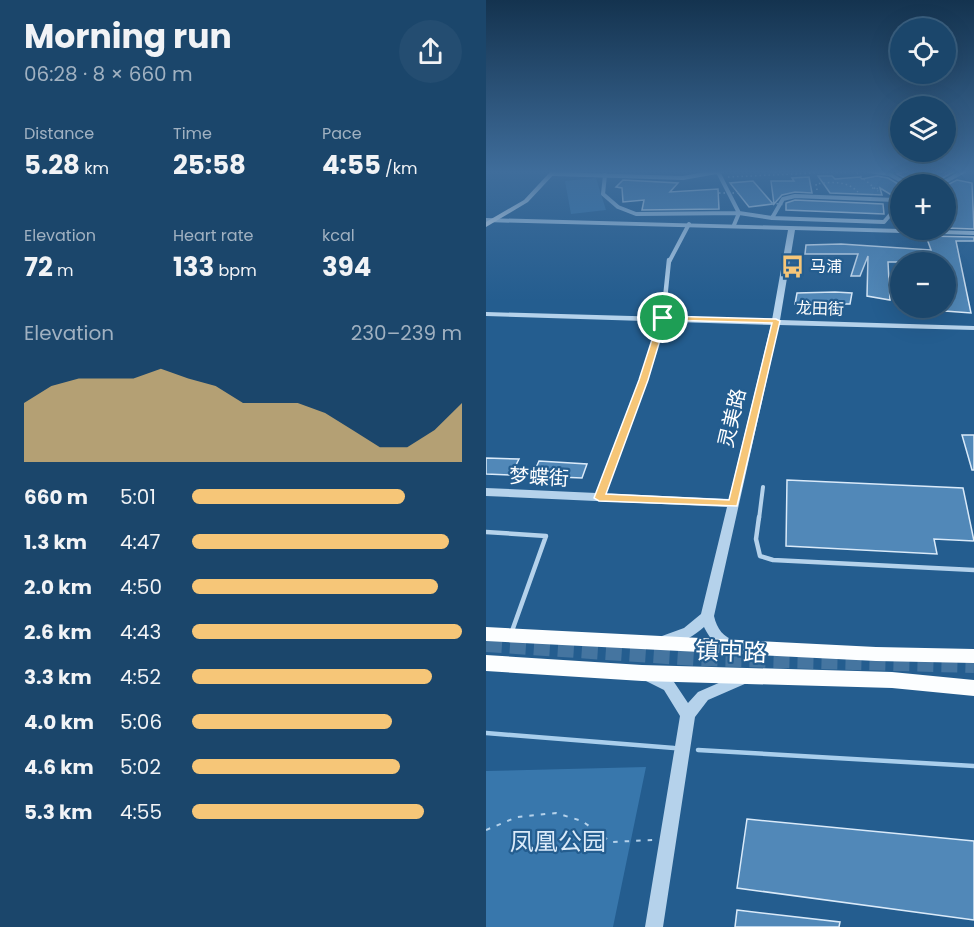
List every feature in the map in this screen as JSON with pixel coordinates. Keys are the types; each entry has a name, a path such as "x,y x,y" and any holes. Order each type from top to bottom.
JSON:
{"highway":[{"name":"镇中路","path":"486,634 876,654 974,656"},
{"name":"镇中路","path":"486,663 642,673 892,680 974,688"}],"main road":[{"path":"486,225 504,214"}],"street":[{"path":"734,225 738,214"},
{"path":"747,214 772,218 884,222 890,215"},
{"path":"772,218 774,214"},
{"path":"486,220 974,233"},
{"path":"599,498 644,380 663,318 668,263 689,224"},
{"name":"灵美路","path":"707,616 776,321 792,228"},
{"name":"龙田街","path":"486,314 974,328"},
{"name":"梦蝶街","path":"486,492 733,503"},
{"path":"655,642 681,637 693,630 707,616 714,634 725,643 748,648"},
{"path":"642,673 669,686 688,715"},
{"path":"654,927 688,715 703,696 748,676"}],"lane":[{"path":"763,487 756,538 760,555 773,560 974,570"},
{"path":"486,532 546,536 510,635"}],"path":[{"path":"486,830 517,817 556,813 582,821 611,842 669,839"}],"green space":[{"name":"凤凰公园","path":"646,767 613,927 486,927 486,771"}],"building":[{"path":"956,214 973,214 974,229 956,228"},
{"path":"956,237 974,237 974,241 956,241 971,313 956,312 956,252 890,252 890,262 888,262 890,300 867,296 868,256 860,276 851,276 858,254 805,254 806,245 841,244 931,250 927,240 956,240"},
{"path":"797,293 852,293 850,304 795,304"},
{"path":"962,435 974,435 974,470 972,470"},
{"path":"486,458 519,459 511,475 486,474"},
{"path":"539,461 587,464 582,478 536,476 538,470 535,470"},
{"path":"787,480 963,488 974,541 934,539 937,554 786,546"},
{"path":"747,819 974,841 974,920 737,888"},
{"path":"737,910 840,922 839,927 735,927"}],"waterway":[{"path":"486,733 674,748"},
{"path":"698,750 974,766"}],"tunnel":[{"path":"486,644 697,658 974,665"}],"place":[{"name":"马浦","path":"792,266"}],"route":[{"path":"663,318 776,321 733,503 599,498 644,380 663,318"}]}
